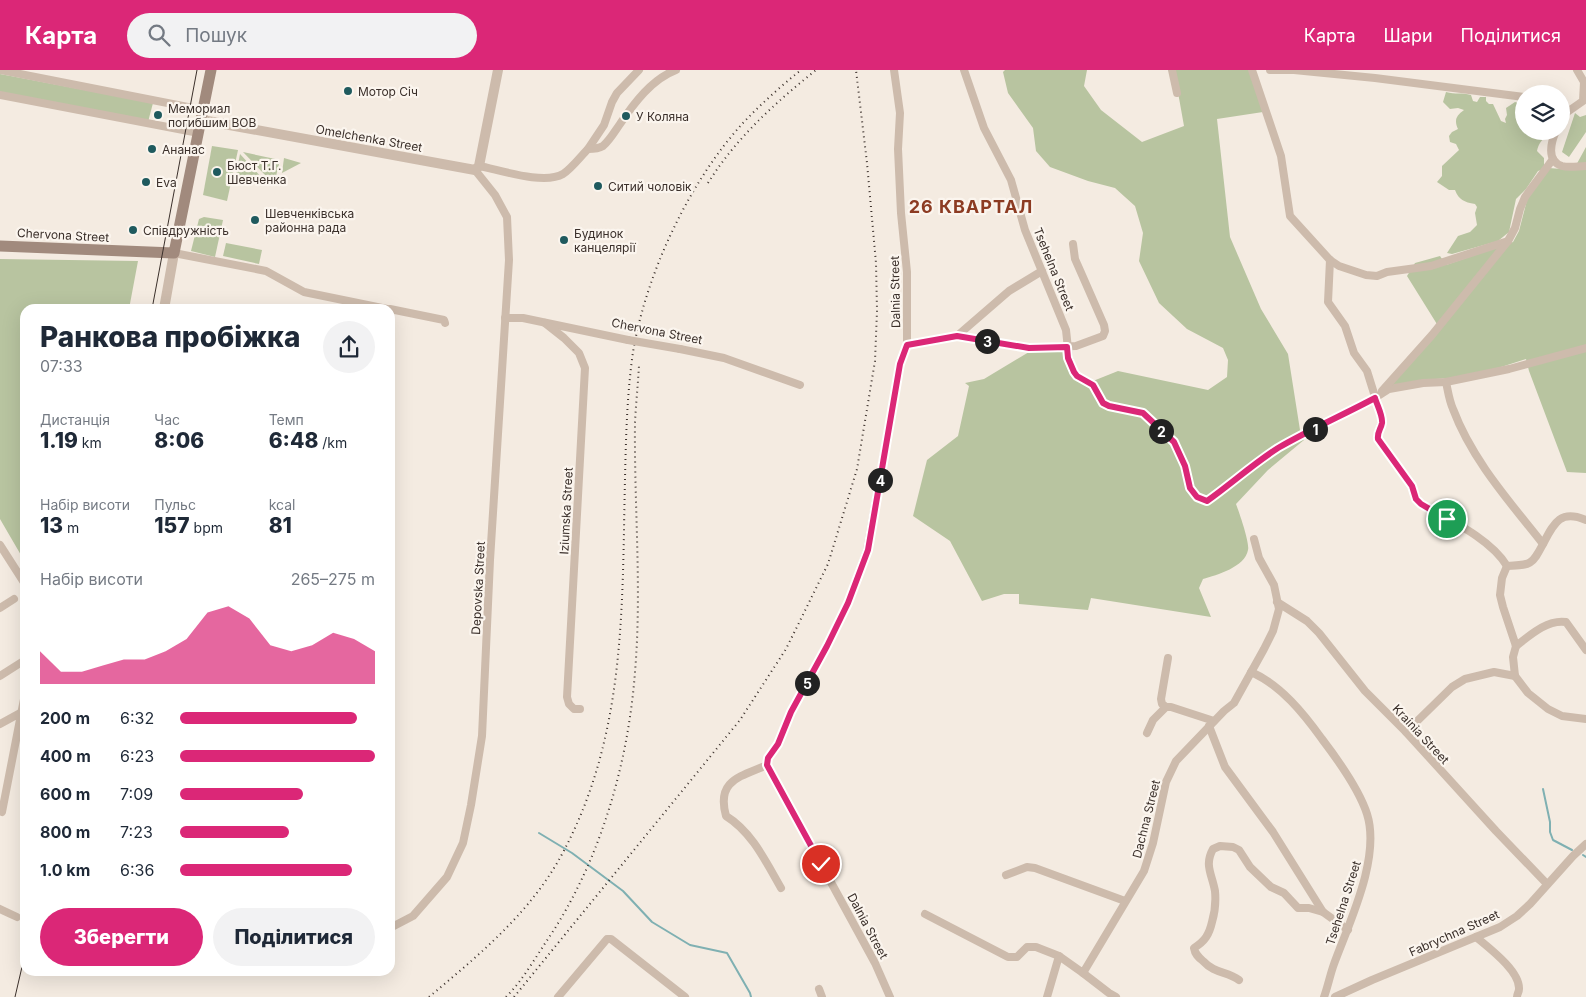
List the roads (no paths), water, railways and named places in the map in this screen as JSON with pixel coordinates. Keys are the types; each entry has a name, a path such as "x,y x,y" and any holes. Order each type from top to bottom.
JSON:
{"main road":[{"path":"174,253 211,70"},
{"name":"Chervona Street","path":"0,246 174,253"}],"street":[{"name":"Omelchenka Street","path":"0,70 203,115 477,168"},
{"path":"498,70 477,168 537,178 552,178 564,174 588,149 604,125 614,97 639,70"},
{"path":"588,149 598,148 610,139 632,107 651,87 660,79 676,70"},
{"name":"Dalnia Street","path":"889,994 875,963 767,765 768,758 778,744 791,712 848,603 868,550 900,364 907,345 907,272 901,212 898,149 900,113 894,70"},
{"name":"Tsehelna Street","path":"964,70 984,128 1011,180 1025,230 1066,330 1068,358 1074,372 1077,376 1093,385 1103,403 1143,413 1174,442 1185,466 1190,488 1197,497 1207,501 1250,467 1280,447 1375,398"},
{"path":"1172,70 1177,93"},
{"path":"1252,70 1281,156 1290,216 1330,260 1339,266 1366,275 1377,276 1387,272 1431,266 1508,241"},
{"path":"1270,70 1294,70 1375,78 1515,96"},
{"path":"1570,110 1582,101 1584,82 1577,70"},
{"path":"0,95 199,133"},
{"path":"1553,140 1550,148 1553,159 1557,164 1563,166 1586,166"},
{"path":"1375,398 1432,335 1508,241 1515,228 1525,197 1553,159"},
{"name":"Depovska Street","path":"395,925 413,916 447,877 463,843 482,736 491,550 509,260 507,217 477,168"},
{"path":"907,345 957,336 1029,348 1067,347 1084,344 1103,336 1105,331 1104,325 1079,268 1073,244"},
{"path":"165,304 174,253"},
{"name":"Chervona Street","path":"174,253 266,271 304,292 363,304"},
{"path":"1330,260 1328,302 1345,326 1354,353 1367,371 1382,419 1377,433 1378,439 1412,486 1416,499 1421,504 1469,532 1492,549 1507,566"},
{"path":"957,336 1009,292 1042,271"},
{"name":"Chervona Street","path":"395,310 444,320 446,323"},
{"name":"Chervona Street","path":"505,318 523,318 545,322 724,358 800,385"},
{"name":"Iziumska Street","path":"545,322 579,353 585,368 567,697 569,704 574,709 580,709"},
{"path":"1375,398 1389,389 1422,383 1446,382 1509,369 1586,348"},
{"path":"1446,382 1452,408 1475,453 1495,483 1543,544"},
{"path":"1507,566 1529,564 1536,559 1557,520 1572,515 1586,520"},
{"path":"1251,672 1273,631 1279,609 1274,585 1259,558 1254,539"},
{"path":"0,545 20,576"},
{"path":"1507,566 1502,578 1500,595 1516,646"},
{"path":"0,608 14,599"},
{"name":"Krainia Street","path":"1277,602 1307,621 1319,633 1365,691 1406,732 1496,831 1548,884"},
{"path":"1586,650 1566,622 1559,621 1544,626 1516,646 1512,657 1515,676 1528,694 1537,702 1562,716 1586,719"},
{"path":"1168,658 1161,690 1162,704 1211,724 1226,767 1273,832 1322,912"},
{"path":"0,676 20,663"},
{"name":"Tsehelna Street","path":"1251,672 1260,676 1286,696 1312,725 1351,782 1367,815 1370,844 1369,862 1348,930 1324,997"},
{"name":"Dachna Street","path":"1083,973 1144,871 1154,843 1166,782 1176,762 1211,724 1234,703 1251,672"},
{"path":"1406,732 1452,687 1466,679 1494,672 1515,676"},
{"path":"1147,733 1154,720 1166,707"},
{"path":"0,724 20,713"},
{"path":"0,811 2,812 20,722"},
{"path":"767,765 732,781 725,791 722,802 726,816 738,823 756,845 781,888"},
{"name":"Fabrychna Street","path":"1335,997 1500,927 1517,916 1530,904 1586,844"},
{"path":"1239,980 1235,976 1209,968 1195,952 1194,948 1204,941 1209,933 1216,907 1215,892 1208,863 1213,848 1220,846 1239,850 1256,873 1271,887 1284,893 1298,908 1309,908 1322,912 1348,930"},
{"path":"1006,875 1027,868 1035,868 1125,901"},
{"path":"0,910 16,917"},
{"path":"925,914 1008,957 1017,957 1027,947 1036,947 1059,956 1116,997"},
{"path":"1476,937 1508,966 1519,988 1516,997"},
{"path":"558,997 607,938 611,939 685,997"},
{"path":"1047,997 1059,956"},
{"path":"889,994 896,997"}],"waterway":[{"path":"1543,789 1553,840 1572,850"},
{"path":"539,833 572,853 623,891 652,922 690,945 727,953 751,997"}],"tram line":[{"path":"153,304 197,70"},
{"path":"15,997 20,976"}],"railway":[{"path":"429,997 466,966 519,915 548,877 561,856 582,811 598,765 609,719 616,672 621,624 629,384 639,322 659,261 688,201 705,173 743,123 771,95 801,70"},
{"path":"708,183 731,151 757,122 816,70"},
{"path":"514,997 740,720 786,649 828,564 857,469 875,361 876,263 856,70"},
{"path":"506,997 548,939 583,877 597,845 608,811 626,742 637,641 638,578 635,422 639,365"}],"place":[{"name":"Мотор Січ","path":"348,91"},
{"name":"Мемориал погибшим ВОВ","path":"158,115"},
{"name":"У Коляна","path":"626,116"},
{"name":"Ананас","path":"152,149"},
{"name":"Бюст Т.Г. Шевченка","path":"217,172"},
{"name":"Eva","path":"146,182"},
{"name":"Ситий чоловік","path":"598,186"},
{"name":"Шевченківська районна рада","path":"255,220"},
{"name":"Співдружність","path":"133,230"},
{"name":"Будинок канцелярії","path":"564,240"}],"district":[{"name":"26 КВАРТАЛ","path":"971,206"}]}
